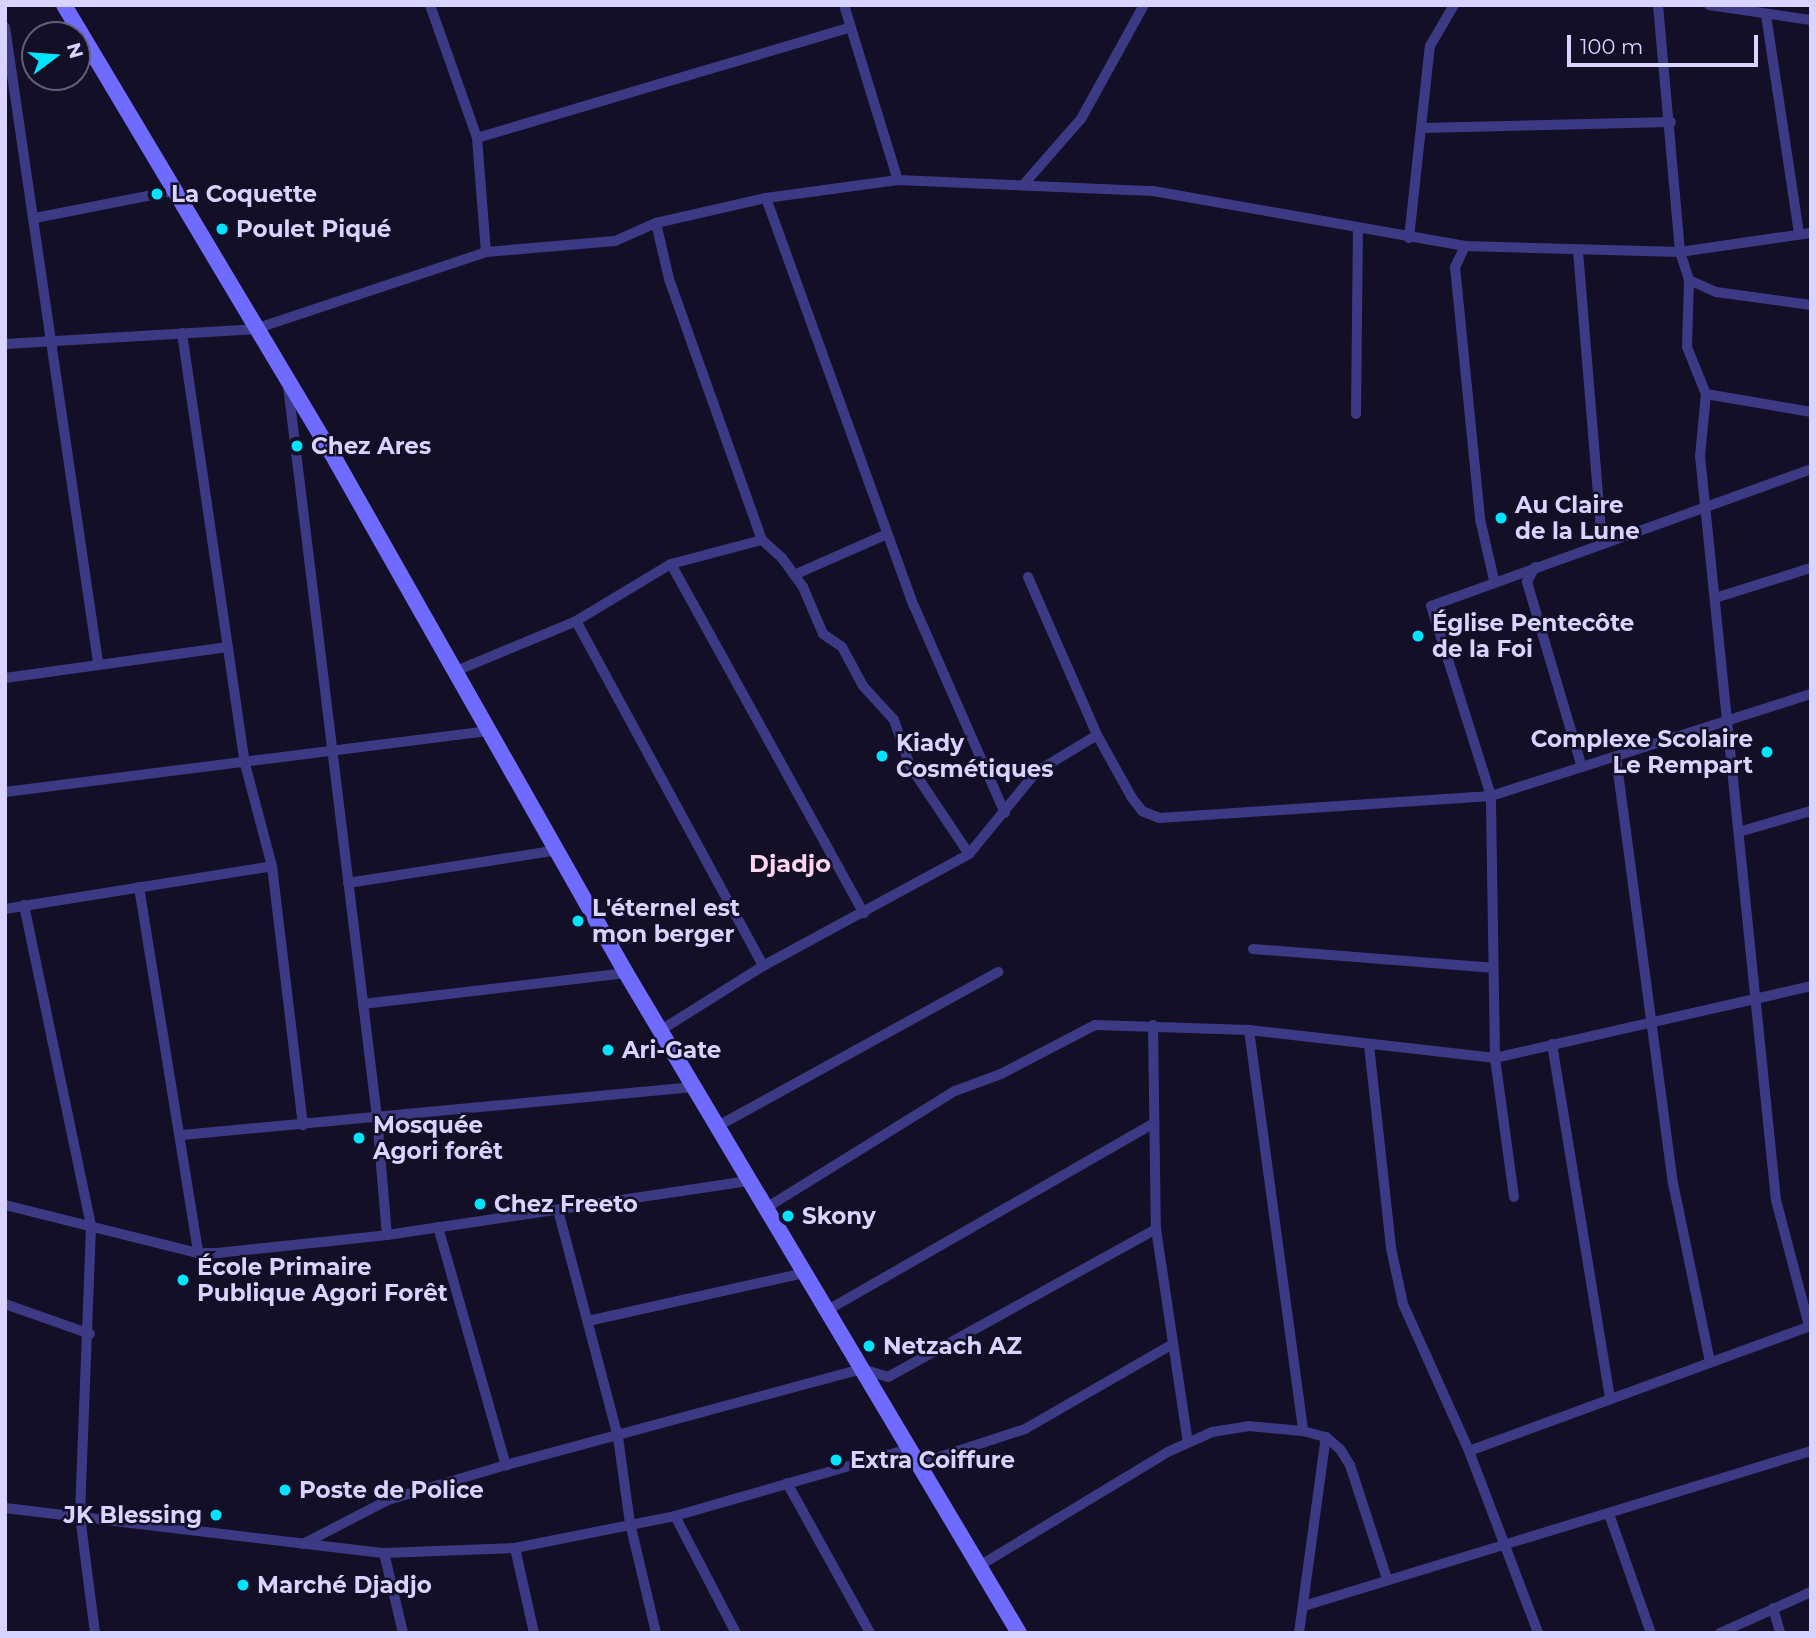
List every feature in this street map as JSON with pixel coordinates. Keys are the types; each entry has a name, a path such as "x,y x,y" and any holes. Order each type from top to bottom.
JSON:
{"main road":[{"path":"64,5 255,329 288,380 626,973 1019,1633"}],"street":[{"path":"430,5 477,138 486,252"},
{"path":"844,5 898,180"},
{"path":"1024,184 1081,119 1144,5"},
{"path":"1409,238 1430,46 1454,5"},
{"path":"1469,1451 1610,1397 1810,1326 1776,1200 1757,996 1743,899 1742,831 1726,721 1700,456 1706,394 1687,347 1689,281 1680,252 1671,122 1658,5"},
{"path":"1709,5 1811,20"},
{"path":"5,344 255,329 486,252 615,242 656,223 766,198 898,180 1153,191 1465,246 1680,252 1805,233 1766,15"},
{"path":"5,27 53,340 98,662"},
{"path":"477,138 851,27"},
{"path":"1423,128 1671,122"},
{"path":"35,218 173,191"},
{"path":"766,198 887,534 1005,813"},
{"path":"656,223 669,279 762,540 794,575 823,634 842,647 863,686 894,720 910,766 969,854"},
{"path":"1356,414 1358,229"},
{"path":"1465,246 1455,267 1480,519 1494,580"},
{"path":"1578,251 1602,544"},
{"path":"1689,281 1716,292 1811,305"},
{"path":"182,333 245,764 272,866 303,1125"},
{"path":"288,380 330,751 377,1117 387,1235"},
{"path":"1706,394 1811,412"},
{"path":"1514,1197 1495,1058 1491,796 1430,613 1437,600 1811,470"},
{"path":"794,575 887,534"},
{"path":"456,671 576,621 671,564 762,540"},
{"path":"671,564 864,913"},
{"path":"1535,567 1527,582 1581,764"},
{"path":"1715,598 1811,568"},
{"path":"1028,577 1097,735 1137,805 1159,818 1491,796 1581,764 1616,757 1811,694"},
{"path":"576,621 763,967"},
{"path":"5,678 98,662 228,647"},
{"path":"5,792 245,764 489,731"},
{"path":"661,1030 763,967 969,854 1036,772 1097,735"},
{"path":"1616,757 1649,1022 1674,1183 1710,1362"},
{"path":"1742,831 1811,811"},
{"path":"348,883 558,850"},
{"path":"5,909 272,866"},
{"path":"139,887 182,1135 198,1253"},
{"path":"24,905 91,1227 90,1334 80,1516 95,1633"},
{"path":"1253,949 1492,968"},
{"path":"718,1126 998,972"},
{"path":"363,1004 626,973"},
{"path":"766,1208 955,1091 1001,1074 1082,1030 1113,1023 1249,1030 1495,1058 1757,996 1811,986"},
{"path":"1153,1025 1156,1229 1171,1345 1188,1442"},
{"path":"1249,1030 1303,1431"},
{"path":"1552,1044 1610,1397"},
{"path":"1369,1045 1391,1248 1403,1304 1469,1451 1506,1542 1538,1633"},
{"path":"182,1135 694,1087"},
{"path":"826,1311 1154,1124"},
{"path":"5,1205 198,1253 387,1235 750,1181"},
{"path":"558,1210 618,1437 630,1523 656,1633"},
{"path":"438,1227 506,1465"},
{"path":"303,1544 388,1500 506,1465 618,1437 862,1369 888,1377 1156,1229"},
{"path":"588,1321 804,1273"},
{"path":"5,1304 90,1334"},
{"path":"918,1464 1025,1429 1171,1345"},
{"path":"979,1566 1188,1442 1232,1427 1303,1431 1325,1437 1350,1465 1387,1579"},
{"path":"1299,1633 1325,1437"},
{"path":"5,1508 384,1553 514,1548 675,1516 909,1449"},
{"path":"1304,1606 1506,1542 1609,1514 1811,1451"},
{"path":"787,1483 870,1633"},
{"path":"1609,1514 1651,1633"},
{"path":"675,1516 736,1633"},
{"path":"514,1548 534,1633"},
{"path":"384,1553 403,1633"},
{"path":"1720,1633 1811,1592"},
{"path":"1773,1608 1780,1633"}],"place":[{"name":"La Coquette","path":"157,194"},
{"name":"Poulet Piqué","path":"222,229"},
{"name":"Chez Ares","path":"297,446"},
{"name":"Au Claire de la Lune","path":"1501,518"},
{"name":"Église Pentecôte de la Foi","path":"1418,636"},
{"name":"Complexe Scolaire Le Rempart","path":"1767,752"},
{"name":"Kiady Cosmétiques","path":"882,756"},
{"name":"L'éternel est mon berger","path":"578,921"},
{"name":"Ari-Gate","path":"608,1050"},
{"name":"Mosquée Agori forêt","path":"359,1138"},
{"name":"Chez Freeto","path":"480,1204"},
{"name":"Skony","path":"788,1216"},
{"name":"École Primaire Publique Agori Forêt","path":"183,1280"},
{"name":"Netzach AZ","path":"869,1346"},
{"name":"Extra Coiffure","path":"836,1460"},
{"name":"Poste de Police","path":"285,1490"},
{"name":"JK Blessing","path":"216,1515"},
{"name":"Marché Djadjo","path":"243,1585"}],"district":[{"name":"Djadjo","path":"790,864"}]}
